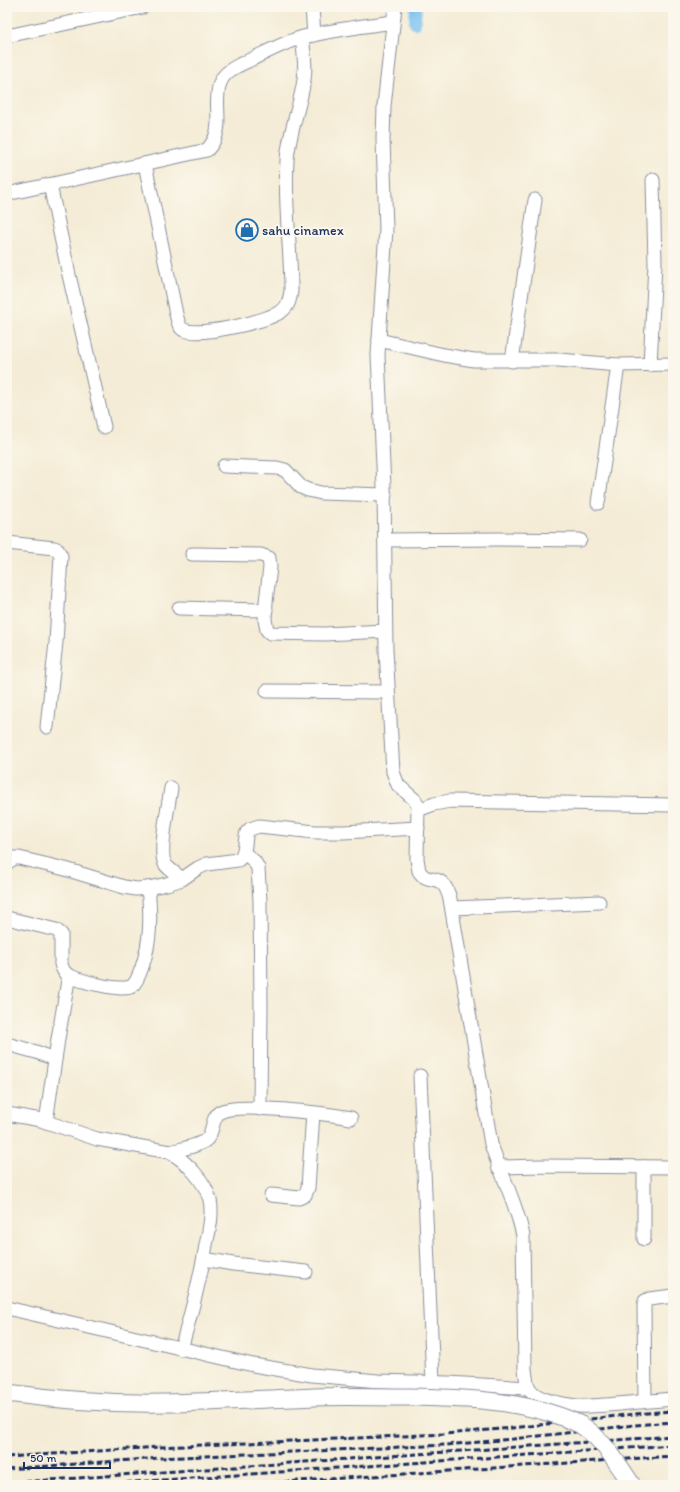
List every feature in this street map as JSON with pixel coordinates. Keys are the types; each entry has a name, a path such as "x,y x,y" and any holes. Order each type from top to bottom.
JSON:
{"main road":[{"path":"7,1393 48,1399 108,1403 252,1401 315,1397 440,1398 494,1401 532,1408 559,1416 581,1425 596,1438 615,1459 632,1485"}],"street":[{"path":"7,36 143,7"},
{"path":"145,164 176,314 179,325 183,330 199,332 215,330 267,319 284,309 289,302 291,291 287,160 289,142 304,79 304,67 312,7"},
{"path":"395,7 384,106 383,139 386,229 379,340 378,384 384,495 387,692 393,772 398,785 417,802 417,860 419,871 425,876 439,880 444,884 448,890 452,908 491,1144 498,1167 518,1215 523,1236 525,1370 529,1388 534,1394 543,1398 573,1405 588,1406 673,1399"},
{"path":"7,194 207,150 214,142 217,133 217,96 220,83 226,73 269,51 308,36 393,22"},
{"path":"650,364 654,264 653,180"},
{"path":"50,185 70,282 104,428"},
{"path":"512,361 535,200"},
{"path":"379,340 444,355 474,360 559,360 618,366 673,364"},
{"path":"598,503 618,366"},
{"path":"224,466 277,468 284,470 301,487 315,491 384,495"},
{"path":"385,540 580,540"},
{"path":"7,543 54,548 57,549 61,556 56,642 47,727"},
{"path":"192,554 261,555 268,558 270,567 266,627 267,630 274,634 385,631"},
{"path":"179,608 266,610"},
{"path":"267,691 387,692"},
{"path":"171,788 163,856 165,864 182,879"},
{"path":"418,810 434,804 450,801 673,805"},
{"path":"8,858 19,858 65,869 124,887 148,888 182,879 198,868 207,864 238,860 244,853 247,832 254,827 260,826 315,832 418,828"},
{"path":"244,853 256,864 260,894 260,1109"},
{"path":"7,918 56,930 61,934 61,964 62,969 69,976 89,982 125,989 133,985 140,971 149,944 150,908 148,888"},
{"path":"452,908 535,903 599,902"},
{"path":"46,1122 69,976"},
{"path":"7,1044 55,1059"},
{"path":"420,1076 433,1382"},
{"path":"170,1152 200,1144 207,1139 220,1112 241,1108 313,1113 351,1118"},
{"path":"272,1195 299,1198 307,1192 310,1178 313,1113"},
{"path":"7,1114 29,1117 97,1139 170,1152 180,1158 194,1172 206,1189 211,1207 204,1259 196,1300 181,1349"},
{"path":"498,1167 673,1167"},
{"path":"644,1167 644,1239"},
{"path":"204,1259 233,1264 306,1272"},
{"path":"646,1401 644,1305 649,1299 673,1296"},
{"path":"7,1308 253,1365 312,1375 529,1388"}],"waterway":[{"path":"415,23 416,7"}],"railway":[{"path":"7,1457 159,1447 445,1434 673,1411"},
{"path":"7,1469 160,1458 446,1445 673,1422"},
{"path":"7,1483 673,1436"},
{"path":"90,1485 673,1445"},
{"path":"239,1485 673,1456"}],"place":[{"name":"sahu cinamex","path":"247,230"}]}
